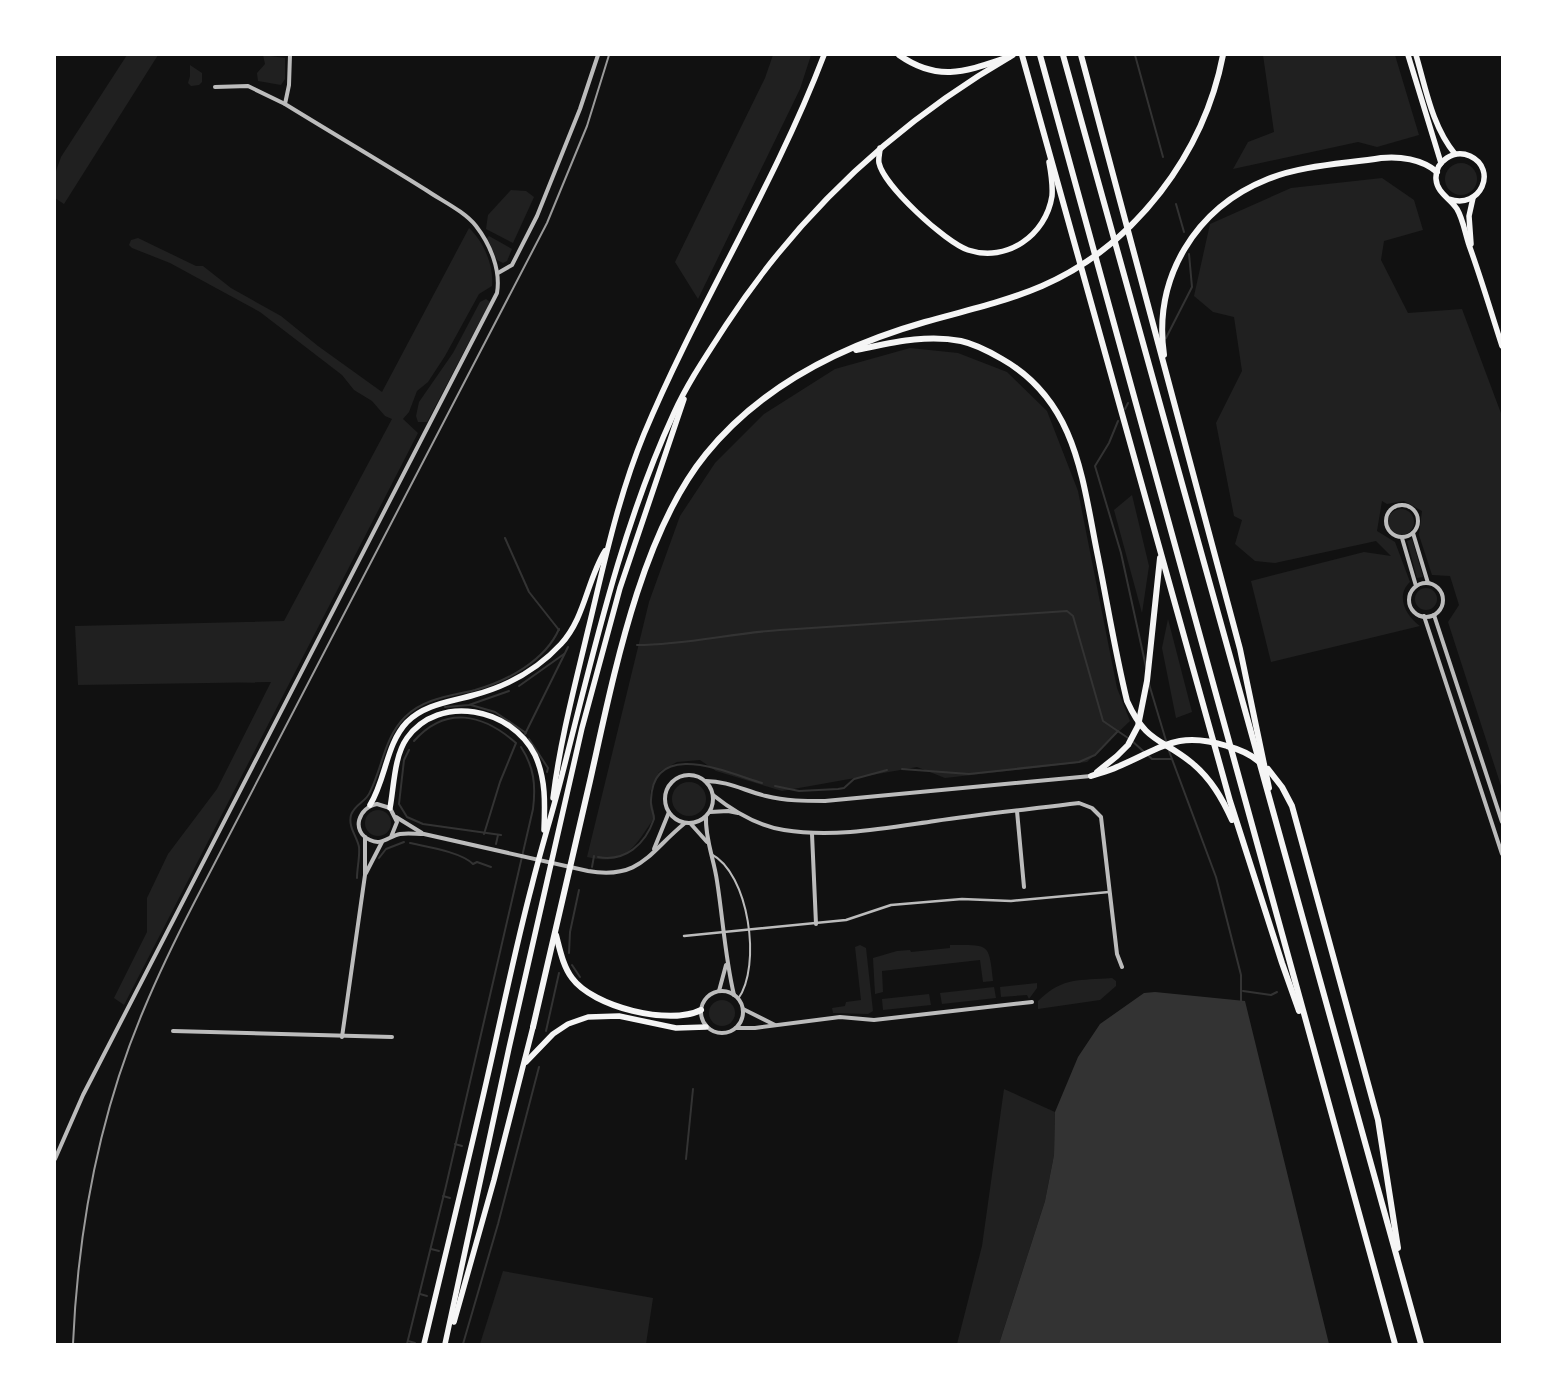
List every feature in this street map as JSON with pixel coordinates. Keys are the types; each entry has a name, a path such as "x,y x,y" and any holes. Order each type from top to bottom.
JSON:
{"highway":[{"path":"898,55 922,68 953,73 1011,56"},
{"path":"1022,55 1160,552 1243,842 1282,963 1314,1049"},
{"path":"1040,55 1395,1344"},
{"path":"1063,55 1421,1344"},
{"path":"1081,55 1240,649 1268,775 1272,810"},
{"path":"533,1027 621,651 651,555 670,511 683,487 704,457 740,417 774,390 802,372 840,353 894,332 1028,291 1064,274 1102,250 1143,212 1173,175 1194,141 1212,98 1224,55"},
{"path":"1168,384 1161,320 1168,284 1190,239 1224,203 1257,184 1285,174 1381,158 1407,159 1428,166 1437,172"},
{"path":"840,353 917,338 962,341 984,349 1011,364 1042,391 1061,417 1080,465 1127,701 1140,726 1153,738 1183,756 1214,785 1222,797 1243,842"},
{"path":"1091,776 1128,745 1138,726 1147,682 1160,552"},
{"path":"1091,776 1117,767 1162,744 1193,740 1216,742 1239,750 1267,769 1282,786 1292,806 1378,1120 1403,1279"},
{"path":"555,932 561,954 572,979 598,1000 661,1015 691,1015 701,1010"}],"main road":[{"path":"550,820 555,782 572,700 621,500 671,373 785,149 824,55"},
{"path":"1408,55 1441,164"},
{"path":"1416,55 1436,124 1444,142 1455,154"},
{"path":"424,1344 531,886 550,820 592,652 620,555 654,460 675,410 709,350 768,264 819,206 880,148 945,97 1011,56"},
{"path":"880,148 879,164 884,174 939,234 970,251 995,253 1020,245 1037,231 1043,222 1052,196 1047,145"},
{"path":"1450,200 1461,202 1473,198 1483,187 1483,171 1475,158 1465,154 1455,154 1441,164 1437,172 1440,191 1457,210 1502,346"},
{"path":"1472,254 1469,216 1473,198"},
{"path":"448,1335 509,1048 584,719 625,572 688,388"},
{"path":"370,805 384,772 391,749 399,733 409,720 436,704 482,693 516,680 535,668 562,643 578,618 599,562 608,547"},
{"path":"390,808 398,763 406,739 428,719 445,712 466,710 481,713 515,730 534,754 542,773 546,800 544,840"},
{"path":"525,1064 553,1034 568,1024 588,1017 619,1016 676,1028 706,1027"},
{"path":"445,1344 458,1313 525,1064 533,1027"}],"street":[{"path":"286,104 290,55"},
{"path":"498,273 512,265 537,216 580,109 598,55"},
{"path":"55,1159 82,1094 497,293 498,273 481,233 470,219 286,104 248,86 215,87"},
{"path":"1416,586 1402,538 1389,532 1385,523 1388,512 1399,505 1410,507 1415,512 1418,520 1413,533 1428,583"},
{"path":"1402,538 1413,533"},
{"path":"1428,583 1437,588 1442,596 1440,609 1434,614 1424,616 1416,613 1409,602 1410,594 1416,586 1428,583"},
{"path":"1434,614 1502,822"},
{"path":"1424,616 1502,854"},
{"path":"707,842 687,823 679,820 669,812 665,797 667,790 677,778 692,775 706,781 732,784 753,792 783,799 825,801 1091,776"},
{"path":"706,781 713,795 740,814"},
{"path":"365,837 373,842 382,842 405,833 424,834 588,871 614,874 630,870 639,865 687,823 706,817 710,812 713,795"},
{"path":"342,1037 365,875 365,837 358,822 362,812 370,805 377,804 390,808 396,817 424,834"},
{"path":"710,812 728,811 770,827 812,834 864,830 1017,810 1078,804 1087,805 1098,812 1101,817 1105,837 1117,954 1122,967"},
{"path":"1017,810 1024,887"},
{"path":"653,851 669,812"},
{"path":"391,837 396,828 396,817"},
{"path":"706,817 707,842 717,880 726,963 736,997 743,1009 743,1016 736,1028"},
{"path":"812,834 816,924"},
{"path":"365,875 382,842"},
{"path":"684,936 846,920 890,905 962,900 1011,901 1111,892"},
{"path":"719,991 726,963"},
{"path":"736,997 719,991 708,996 701,1010 702,1019 706,1027 714,1032 724,1034 736,1028 840,1017 874,1020 1032,1002"},
{"path":"743,1009 775,1025"},
{"path":"173,1031 392,1037"}],"lane":[{"path":"711,854 724,862 730,870 745,908 749,929 749,965 744,991 736,997"}],"shaded area":[{"path":"127,55 158,55 64,204 55,198 55,174 61,157"},
{"path":"263,55 285,58 285,79 281,85 258,81 257,73 265,64"},
{"path":"773,55 811,55 800,89 698,299 675,262 765,78"},
{"path":"1263,55 1395,55 1419,135 1377,147 1358,142 1233,169 1248,142 1274,132"},
{"path":"190,65 202,73 202,82 199,85 191,86 188,83"},
{"path":"1461,163 1473,167 1477,179 1473,191 1461,195 1449,191 1445,179 1449,167"},
{"path":"1382,178 1414,200 1423,230 1384,241 1381,260 1408,313 1462,309 1502,416 1502,789 1448,622 1459,605 1450,576 1432,575 1419,535 1422,511 1404,501 1387,504 1382,501 1377,531 1395,542 1410,582 1403,593 1404,606 1410,617 1420,626 1271,662 1251,581 1364,552 1391,556 1376,541 1275,563 1255,561 1235,544 1242,520 1234,516 1216,423 1242,371 1234,317 1213,312 1194,296 1210,224 1291,188"},
{"path":"511,190 526,191 534,197 513,243 486,229 488,215"},
{"path":"469,228 479,240 487,255 490,263 492,286 479,294 445,356 428,382 417,391 409,412 403,419 418,433 124,1005 114,998 147,932 147,898 168,854 217,789 271,682 78,685 75,626 284,621 392,419 385,416 372,401 354,390 342,375 260,312 170,263 132,248 129,245 131,240 138,238 196,266 203,266 231,288 281,316 318,346 382,392"},
{"path":"489,236 512,249 507,261 503,263 497,260 487,238"},
{"path":"486,299 490,302 427,422 418,422 416,416 419,402 453,353 480,302"},
{"path":"910,348 958,353 1007,372 1047,411 1078,491 1117,688 1130,721 1087,762 945,778 917,767 782,791 716,771 700,760 677,762 659,772 650,792 655,817 635,845 621,856 612,859 587,857 649,602 680,516 715,463 764,414 835,369"},
{"path":"1132,495 1149,566 1142,613 1114,510"},
{"path":"1401,509 1411,512 1414,522 1411,532 1401,535 1391,532 1388,522 1391,512"},
{"path":"1412,539 1423,577 1417,578 1407,541"},
{"path":"1426,588 1434,591 1437,599 1434,607 1426,610 1418,607 1415,599 1418,591"},
{"path":"1168,619 1192,712 1176,718 1162,648"},
{"path":"689,782 696,783 701,787 705,792 705,806 701,811 696,815 689,816 682,815 677,811 673,806 672,799 673,792 677,787 682,783"},
{"path":"378,810 388,813 391,823 388,833 378,836 368,833 365,823 368,813"},
{"path":"860,945 866,948 873,1011 868,1014 833,1013 832,1008 845,1006 846,1002 861,1000 855,947"},
{"path":"950,945 973,945 985,948 990,959 993,981 983,982 980,960 882,971 883,992 875,994 873,958 897,951 910,950 911,952 950,948"},
{"path":"1112,978 1116,981 1116,986 1100,1000 1038,1009 1038,1001 1056,987 1072,981"},
{"path":"1037,983 1037,988 1029,999 1027,995 1001,997 1000,987"},
{"path":"994,987 996,998 942,1004 940,993"},
{"path":"1155,992 1245,1001 1329,1344 999,1344 1045,1201 1054,1155 1055,1112 1078,1057 1100,1024 1144,993"},
{"path":"929,994 931,1005 883,1010 882,999"},
{"path":"722,1000 731,1004 735,1013 731,1022 722,1026 713,1022 709,1013 713,1004"},
{"path":"1004,1089 1055,1112 1054,1155 1045,1201 999,1344 957,1344 982,1246"},
{"path":"503,1271 653,1298 646,1344 480,1344"}],"waterway":[{"path":"1135,55 1163,157"},
{"path":"1176,204 1184,232"},
{"path":"1166,338 1192,287 1189,254"},
{"path":"1125,409 1128,403"},
{"path":"1118,421 1109,443 1095,466 1121,553 1146,667"},
{"path":"505,538 529,592 559,630"},
{"path":"637,645 673,643 780,630 1067,611 1073,616 1103,721 1128,738"},
{"path":"357,878 359,847 352,828 351,815 370,792 388,743 398,725 412,711 429,702 487,686 524,668 544,651 559,629"},
{"path":"525,734 568,647"},
{"path":"519,686 564,654"},
{"path":"1149,684 1167,744"},
{"path":"445,707 469,705 509,691"},
{"path":"471,705 495,712 526,733"},
{"path":"414,741 439,722 452,718 465,718 491,725 516,743 500,782 484,834"},
{"path":"902,769 969,774 1079,762 1095,755 1118,731"},
{"path":"529,739 548,768 547,772"},
{"path":"1132,741 1152,759 1172,759"},
{"path":"407,1344 446,1186 533,809 533,776 529,762 521,747"},
{"path":"409,750 404,760 399,804 407,817 423,824 501,835"},
{"path":"1169,751 1216,877 1241,975 1241,1002"},
{"path":"598,857 608,858 625,854 633,850 645,837 654,819 651,803 655,781 664,770 678,765 694,764 762,783"},
{"path":"775,786 799,791 838,789 844,788 854,779 887,770"},
{"path":"496,844 498,835"},
{"path":"379,858 386,849 404,842"},
{"path":"410,843 444,850 461,856 473,864 477,862 491,867"},
{"path":"592,867 594,856"},
{"path":"569,953 570,932 579,890"},
{"path":"572,965 580,977"},
{"path":"546,1031 559,973"},
{"path":"1243,991 1271,995 1277,992"},
{"path":"463,1344 498,1224 539,1067"},
{"path":"686,1159 693,1089"},
{"path":"455,1144 462,1146"},
{"path":"443,1196 450,1198"},
{"path":"431,1249 439,1251"},
{"path":"420,1294 427,1296"},
{"path":"408,1341 415,1343"}],"railway":[{"path":"73,1344 80,1258 94,1173 103,1131 115,1090 128,1049 144,1009 194,903 547,223 587,126 609,55"}]}
